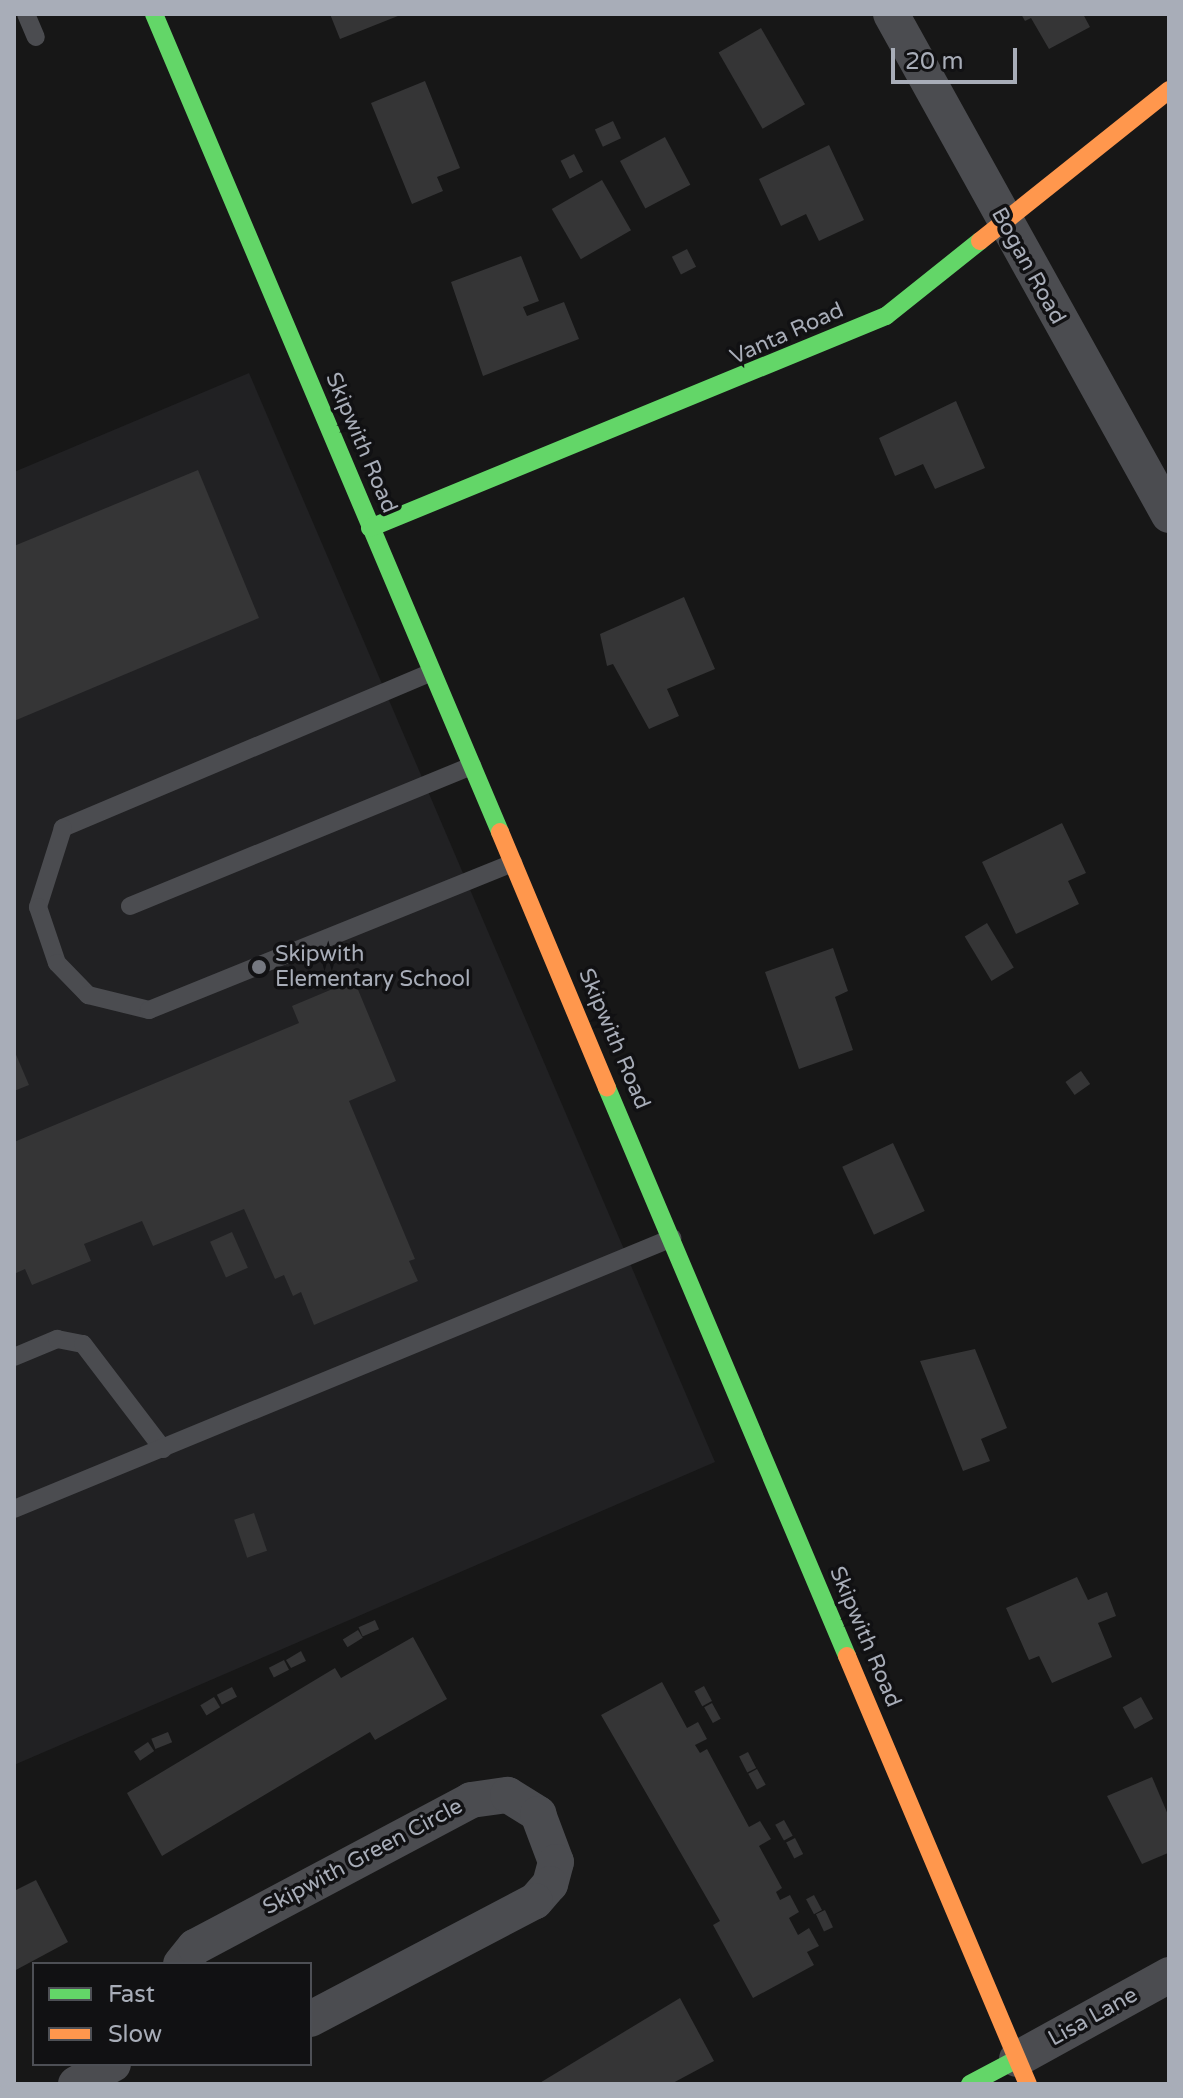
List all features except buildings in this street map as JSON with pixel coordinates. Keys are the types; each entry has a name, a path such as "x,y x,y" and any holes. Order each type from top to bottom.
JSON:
{"main road":[{"name":"Skipwith Road","path":"154,14 1022,2071"},
{"name":"Vanta Road","path":"370,528 886,316 1169,90"},
{"path":"970,2084 1022,2071"}],"street":[{"name":"Bogan Road","path":"891,14 1169,515"},
{"name":"Skipwith Green Circle","path":"183,1962 195,1947 471,1800 508,1795 538,1814 556,1862 550,1884 535,1901 312,2018"},
{"name":"Lisa Lane","path":"1022,2071 1169,1975"},
{"path":"78,2084 110,2066"}],"lane":[{"path":"26,14 36,37"},
{"path":"432,672 63,828 38,907 57,963 88,995 149,1010 513,863"},
{"path":"130,906 472,766"},
{"path":"14,1509 672,1238"},
{"path":"14,1357 57,1339 83,1344 163,1449"}],"shaded area":[{"name":"Skipwith Elementary School","path":"249,373 715,1462 14,1765 14,472"}],"traffic: fast":[{"path":"154,14 500,832"},
{"path":"370,528 886,316 980,241"},
{"path":"607,1088 847,1656"},
{"path":"970,2084 1017,2059"}],"traffic: slow":[{"path":"980,241 1169,90"},
{"path":"500,832 607,1088"},
{"path":"847,1656 1028,2084"}],"place":[{"name":"Skipwith Elementary School","path":"259,967"}]}
